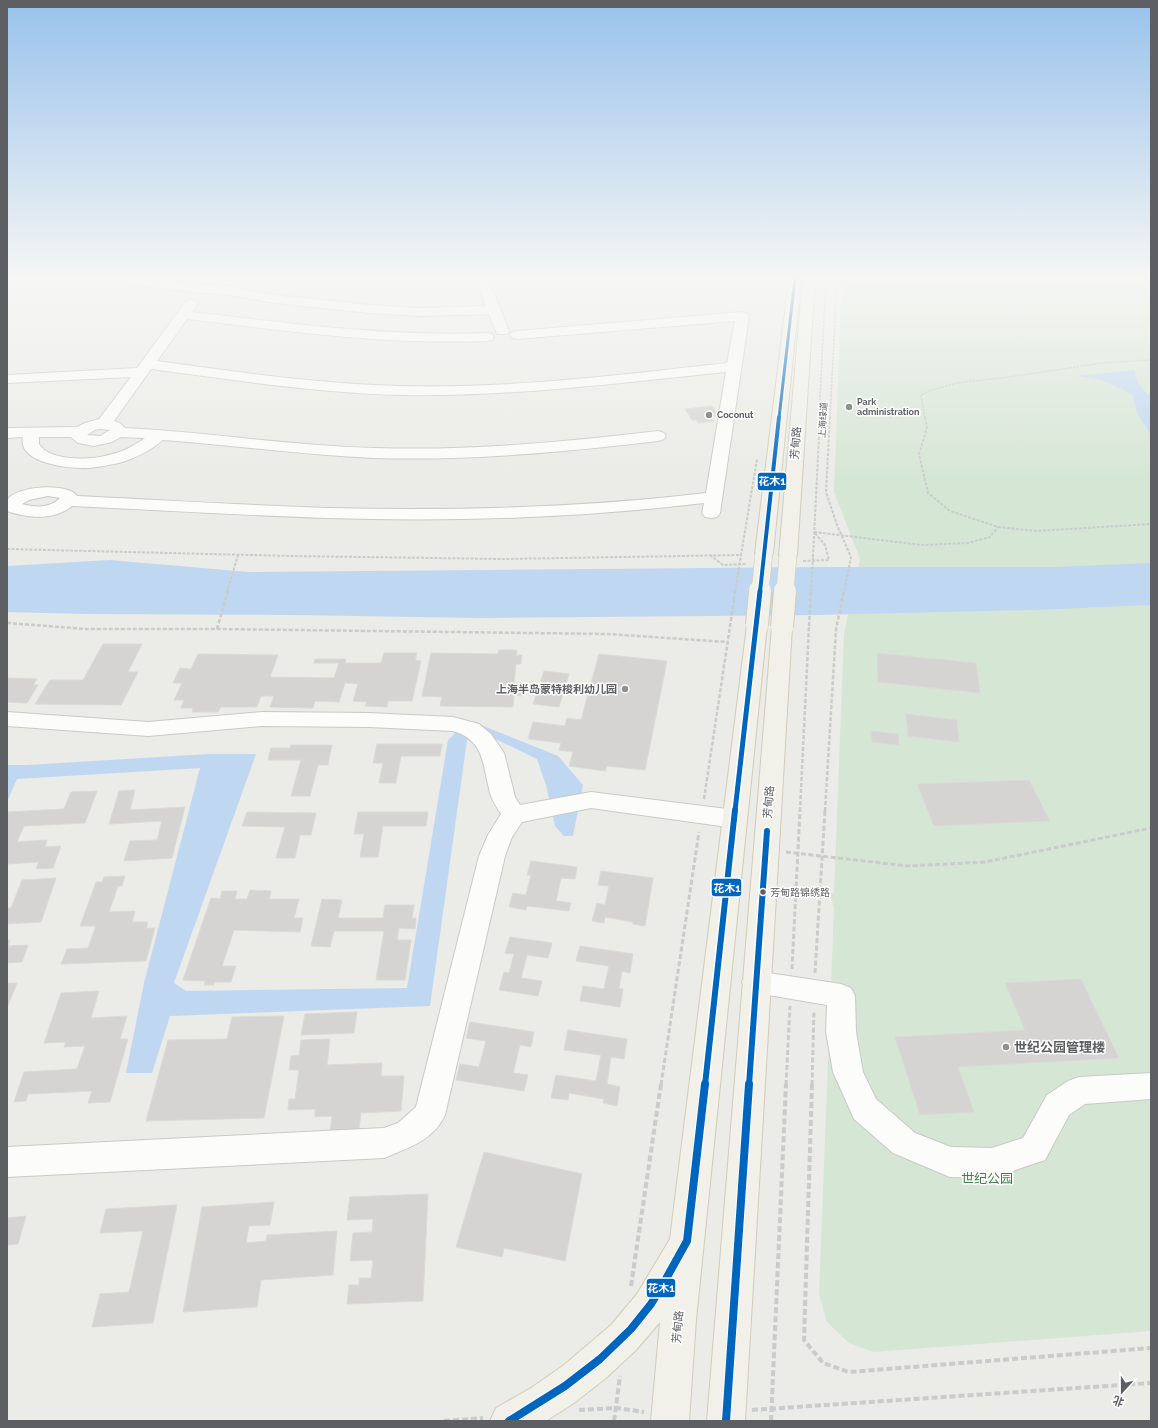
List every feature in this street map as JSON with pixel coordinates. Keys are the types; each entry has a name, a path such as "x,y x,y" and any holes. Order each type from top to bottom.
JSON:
{"main road":[{"name":"芳甸路","path":"670,1418 678,1320 735,819 782,626 764,553 787,345"},
{"name":"芳甸路","path":"726,1416 765,849 804,345"},
{"path":"514,1418 535,1407 575,1379 624,1337 638,1322 666,1282 687,1241"}],"street":[{"path":"7,433 80,432 79,437 91,441 110,437 111,428 144,368 161,345"},
{"path":"160,434 146,446 123,456 90,463 11,501 13,507 26,511 37,512 58,508 68,501 327,513 452,514 539,512 638,506 712,505 738,345"},
{"path":"7,379 144,368 351,388 435,391 508,389 734,367"},
{"path":"111,428 334,451 403,454 470,453 548,448 658,436"},
{"path":"33,432 30,439 31,444 37,452 52,459 60,477 65,494 69,497 68,501"},
{"path":"7,719 148,729 262,719 369,720 453,724 471,729 483,739 493,753 504,797 526,813"},
{"path":"7,1162 384,1143 409,1133 430,1115 492,856 500,835 526,813 592,800 735,819"},
{"path":"756,982 841,996 841,1032 848,1072 865,1109 904,1143 950,1162 992,1162 1034,1150 1058,1105 1079,1091 1151,1086"}],"path":[{"path":"770,1421 798,853 782,626 813,556 823,345"},
{"name":"上海绿道","path":"834,345 826,492 841,535 851,557 836,629"},
{"path":"1151,360 1123,360 1061,368 1021,376 965,382 932,389 921,395 927,428 919,454 928,493 950,511 998,527 1036,531 1151,524"},
{"path":"814,532 922,545 960,544 990,538 998,527"},
{"path":"7,549 504,560 741,555 701,814 631,1290"},
{"path":"217,629 238,555"},
{"path":"7,623 86,629 217,629 608,634 727,642"},
{"path":"765,849 907,866 985,862 1151,828"},
{"path":"614,1421 617,1408 624,1337"},
{"path":"726,1416 771,1409 1151,1383"},
{"path":"572,1411 617,1408 670,1418"},
{"path":"444,1421 514,1418"}],"green space":[{"name":"世纪公园","path":"840,345 1151,345 1151,1331 873,1352 849,1343 827,1322 819,1294 834,908 830,893 834,893 844,634 860,559 834,492"}],"water":[{"path":"1135,370 1136,379 1142,389 1151,398 1151,435 1138,415 1132,394 1102,380 1078,376"},
{"path":"110,560 248,572 817,567 1054,567 1151,563 1151,605 1034,610 816,615 479,618 7,612 7,566"},
{"path":"481,725 558,756 583,785 573,836 564,836 555,826 546,785 537,759 487,735 467,740 430,1006 170,1016 152,1073 126,1073 144,983 200,768 17,779 7,802 7,765 209,754 256,754 174,983 186,991 407,988 448,740 458,730"}],"building":[{"path":"712,406 719,416 711,417 714,421 698,423 696,420 692,420 685,409"},
{"path":"103,644 142,644 128,672 138,672 121,705 35,704 50,680 83,680"},
{"path":"499,650 517,650 516,655 522,655 521,664 516,664 514,683 523,683 522,696 514,695 513,707 440,706 442,697 422,696 431,653 498,654"},
{"path":"384,653 417,653 415,660 421,661 412,701 388,701 387,707 365,706 367,702 353,701 358,684 345,683 339,702 315,701 313,708 270,707 274,696 261,696 257,707 221,707 218,712 192,712 193,708 181,708 184,700 174,700 182,683 173,683 180,668 191,669 198,654 278,655 270,677 334,678 339,663 314,663 315,659 346,659 345,663 381,663"},
{"path":"877,653 976,663 980,693 878,682"},
{"name":"上海半岛蒙特梭利幼儿园","path":"599,654 667,661 645,770 607,766 605,771 569,766 573,752 559,750 561,743 528,739 533,722 565,726 567,718 581,720"},
{"path":"544,671 569,674 559,707 533,704"},
{"path":"7,678 37,679 33,685 38,685 27,703 7,702"},
{"path":"906,714 957,720 959,742 908,736"},
{"path":"871,731 898,734 899,745 872,742"},
{"path":"377,744 442,744 440,756 401,756 396,783 379,783 383,763 373,763"},
{"path":"291,745 332,745 328,765 318,765 310,796 291,796 301,760 268,760 271,748 290,748"},
{"path":"1029,780 1050,821 934,826 917,784"},
{"path":"135,790 130,810 185,807 172,858 124,861 130,841 157,840 162,821 109,824 119,791"},
{"path":"97,791 85,823 24,826 17,842 47,840 45,847 61,846 53,868 36,869 39,862 7,864 7,812 64,809 71,792"},
{"path":"247,812 316,813 311,835 300,835 295,858 276,858 285,827 242,826"},
{"path":"358,812 428,812 426,826 383,826 378,857 360,857 364,834 354,834"},
{"path":"531,861 577,867 575,879 561,878 556,901 571,903 569,911 527,906 526,910 509,907 513,893 526,895 531,875 527,875"},
{"path":"601,871 653,878 645,926 633,924 633,922 605,917 604,923 592,921 597,903 605,905 609,886 598,885"},
{"path":"125,876 122,886 118,886 109,912 135,911 132,922 148,922 146,928 155,928 146,961 61,964 67,949 88,948 96,926 80,926 96,882 102,882 104,877"},
{"path":"56,878 41,922 7,924 7,908 11,908 22,880"},
{"path":"250,890 271,891 269,899 299,899 294,918 303,918 300,932 234,930 222,966 236,966 231,982 214,982 214,985 204,985 205,981 183,980 211,898 220,899 222,891 237,891 235,899 247,899"},
{"path":"322,899 342,900 338,918 383,918 385,905 414,905 412,918 416,918 415,929 399,928 397,940 411,940 405,980 376,980 384,931 334,931 330,947 311,946"},
{"path":"510,937 552,943 548,958 527,955 521,978 542,981 538,996 499,990 504,972 509,973 514,954 505,953"},
{"path":"10,940 8,946 28,945 22,962 7,963 7,941"},
{"path":"580,946 633,954 630,973 622,971 619,988 623,989 620,1007 580,1001 583,986 604,989 609,966 576,961"},
{"name":"世纪公园管理楼","path":"1081,979 1119,1058 958,1067 974,1112 920,1115 895,1037 1025,1030 1005,983"},
{"path":"7,983 17,983 7,1008"},
{"path":"99,991 91,1018 127,1016 120,1039 128,1039 110,1102 88,1103 92,1091 28,1094 26,1101 14,1102 24,1072 77,1069 85,1046 64,1047 66,1042 44,1043 61,993"},
{"path":"357,1012 354,1033 301,1035 305,1014"},
{"path":"284,1016 264,1118 146,1121 168,1040 227,1039 232,1017"},
{"path":"470,1022 534,1032 531,1047 520,1045 513,1073 528,1075 524,1091 456,1080 460,1064 479,1067 486,1041 466,1038"},
{"path":"568,1030 627,1039 624,1059 611,1057 607,1084 620,1087 617,1106 603,1103 604,1099 569,1093 568,1100 551,1098 556,1075 596,1081 601,1055 564,1050"},
{"path":"330,1039 327,1065 382,1063 381,1076 404,1076 401,1111 361,1113 359,1129 330,1131 332,1116 315,1117 315,1109 288,1110 289,1099 295,1099 299,1070 289,1070 291,1056 299,1055 301,1040"},
{"path":"484,1152 582,1174 565,1261 504,1248 502,1257 456,1247"},
{"path":"428,1194 423,1301 347,1304 349,1285 359,1285 359,1278 371,1278 373,1260 350,1261 353,1233 372,1232 373,1219 347,1220 350,1197"},
{"path":"274,1202 270,1225 249,1226 246,1243 266,1241 267,1235 337,1231 333,1275 261,1280 257,1307 183,1312 202,1207"},
{"path":"177,1205 153,1323 92,1327 100,1294 129,1292 143,1231 100,1233 106,1209"},
{"path":"26,1216 18,1244 7,1245 7,1218"}],"transit line":[{"name":"花木1","path":"509,1421 565,1386 616,1345 651,1304 668,1277 687,1241 788,345"},
{"name":"花木1","path":"726,1421 767,831"}],"place":[{"name":"Park administration","path":"849,407"},
{"name":"Coconut","path":"709,415"},
{"name":"上海半岛蒙特梭利幼儿园","path":"625,689"},
{"name":"芳甸路锦绣路","path":"763,892"},
{"name":"世纪公园管理楼","path":"1006,1047"}]}
